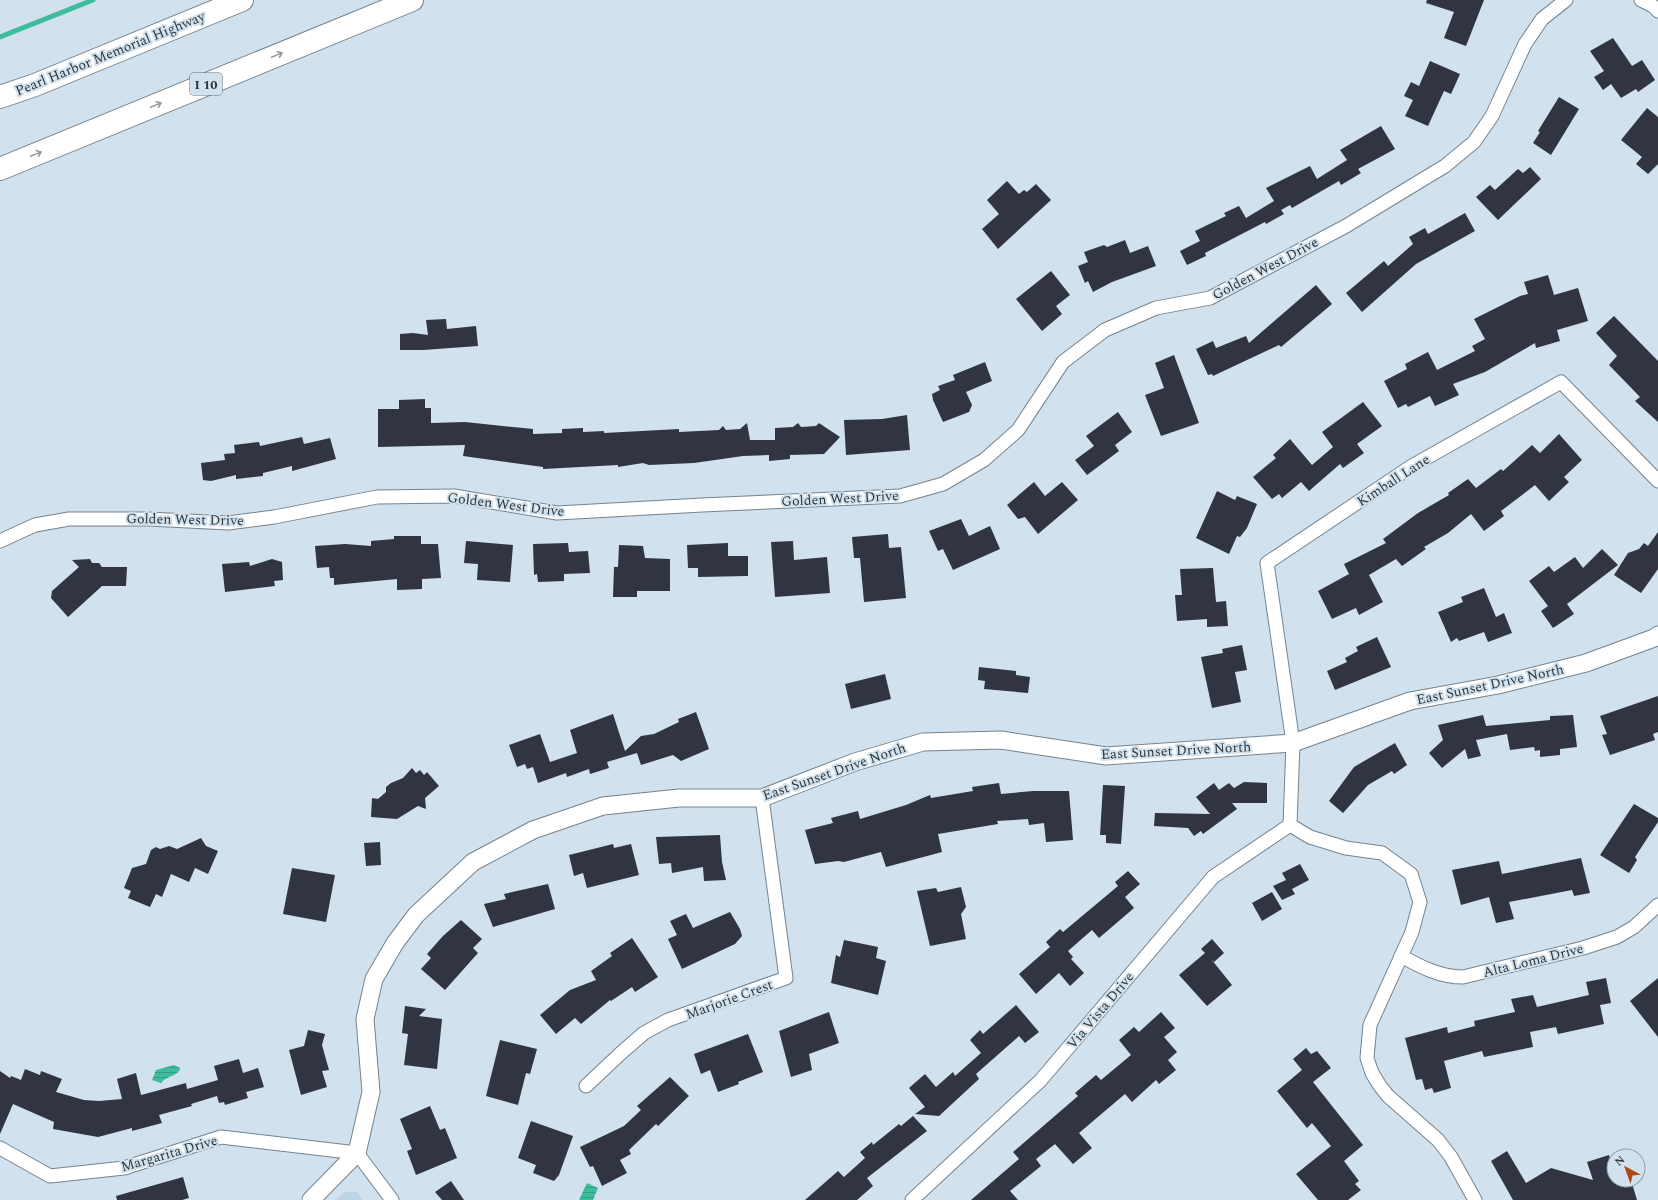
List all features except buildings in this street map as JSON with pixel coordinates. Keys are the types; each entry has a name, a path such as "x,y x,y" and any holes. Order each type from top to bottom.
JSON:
{"highway":[{"name":"Pearl Harbor Memorial Highway","path":"0,97 35,85 242,0"},
{"name":"I 10","path":"0,169 412,0"}],"street":[{"name":"Golden West Drive","path":"0,541 35,525 70,518 148,519 228,523 274,518 306,510 377,497 454,496 557,513 702,504 900,496 943,484 984,460 1018,430 1063,362 1105,330 1156,308 1210,298 1346,226 1445,166 1474,142 1492,116 1525,44 1542,18 1566,0"},
{"path":"1641,0 1653,6 1658,11"},
{"name":"Kimball Lane","path":"1293,743 1267,563 1412,466 1561,382 1658,481"},
{"name":"East Sunset Drive North","path":"357,1153 371,1092 365,1019 374,979 395,943 416,915 473,862 533,830 603,806 679,798 762,798 855,762 923,742 1002,740 1106,756 1293,743 1410,701 1498,685 1586,663 1654,638 1658,635"},
{"path":"1293,743 1290,825 1310,837 1346,848 1382,853 1411,874 1420,902 1412,932 1370,1025 1367,1058 1372,1073 1388,1096 1438,1140 1451,1157 1474,1200"},
{"name":"Marjorie Crest","path":"586,1086 644,1033 668,1020 786,978 762,798"},
{"name":"Via Vista Drive","path":"912,1200 1040,1081 1213,877 1290,825"},
{"name":"Alta Loma Drive","path":"1401,956 1437,974 1451,977 1463,977 1583,948 1617,937 1634,927 1658,905"},
{"name":"Margarita Drive","path":"0,1148 50,1176 124,1168 221,1137 357,1153"},
{"path":"311,1200 357,1153 392,1200"}],"shaded area":[{"path":"174,1065 180,1068 176,1074 165,1079 161,1083 152,1080 156,1070"},
{"path":"587,1183 598,1188 593,1200 579,1200"},
{"path":"344,1192 357,1192 363,1200 336,1200"}],"waterway":[{"path":"0,37 93,0"}]}
